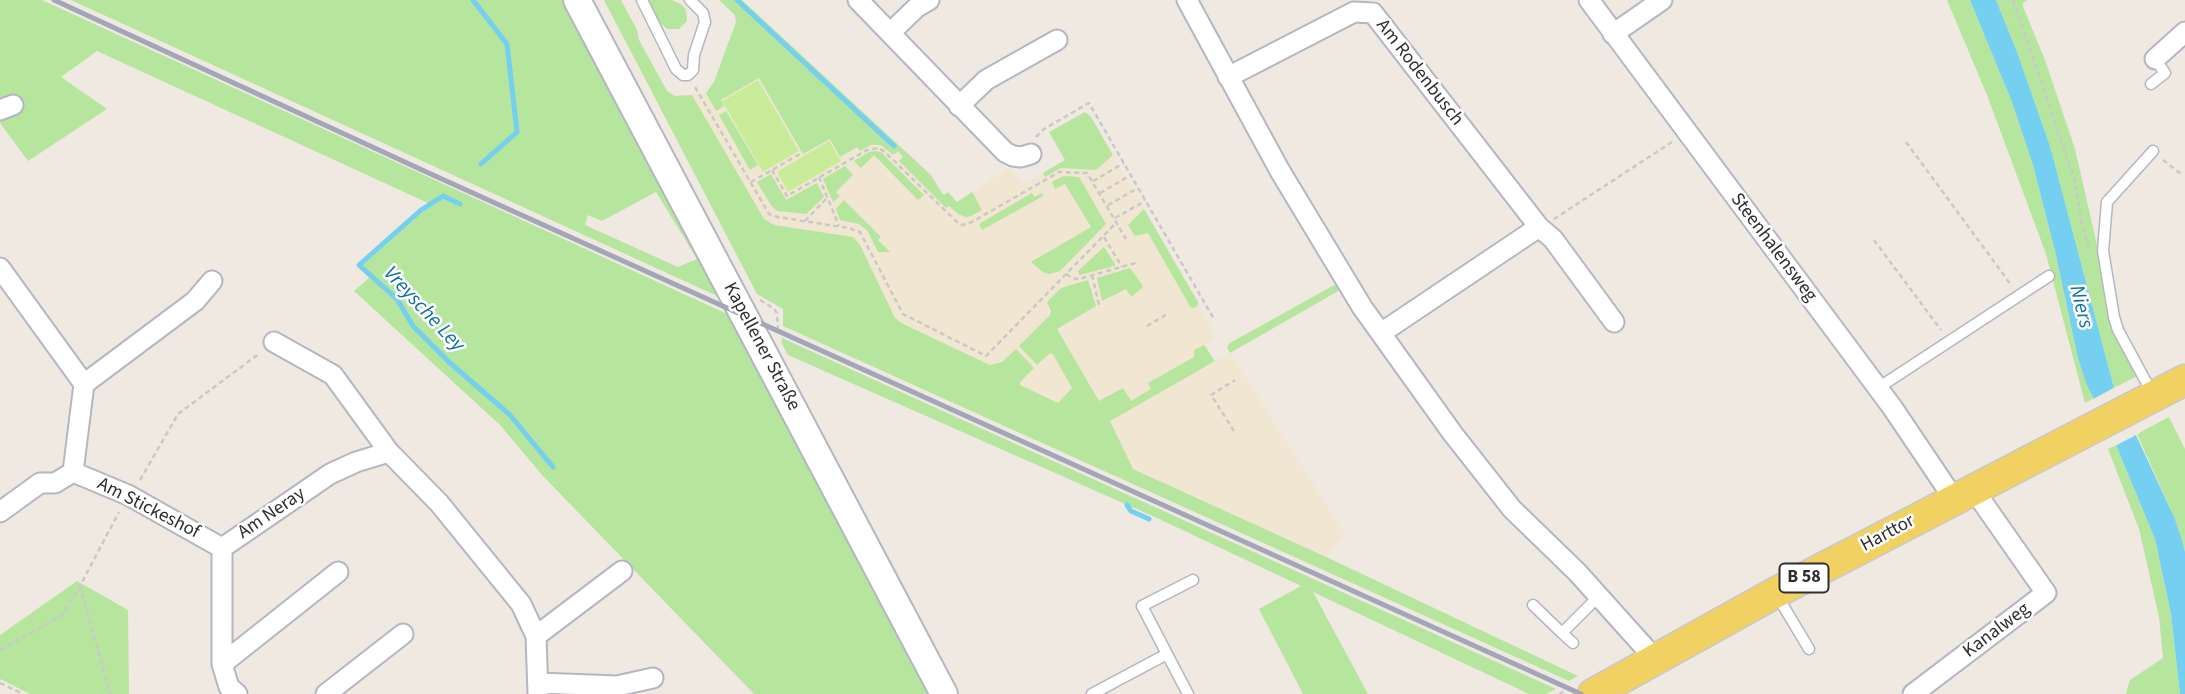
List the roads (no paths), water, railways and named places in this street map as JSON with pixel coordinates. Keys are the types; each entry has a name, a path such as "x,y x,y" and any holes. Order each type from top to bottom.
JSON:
{"main road":[{"name":"Kapellener Straße","path":"577,0 944,694"},
{"name":"Harttor","path":"1594,694 1775,593 2185,380"}],"street":[{"path":"858,0 1005,152 1021,157 1031,153"},
{"path":"890,33 917,7 929,0"},
{"path":"1187,0 1328,254 1453,435 1512,509 1577,572 1656,660"},
{"name":"Steenhalensweg","path":"1589,0 1878,388 1964,495"},
{"path":"1613,34 1662,0"},
{"name":"Am Rodenbusch","path":"1228,77 1354,12 1373,13 1539,227 1553,239 1614,322"},
{"path":"2155,59 2185,32"},
{"path":"959,106 986,80 1057,40"},
{"path":"1381,332 1539,227"},
{"path":"0,268 84,384 195,301 212,281"},
{"path":"274,342 332,375 389,452 439,503 521,604 536,636 538,689 617,686 653,678"},
{"name":"Am Stickeshof","path":"73,472 84,384"},
{"name":"Am Neray","path":"237,694 229,687 222,664 222,548 330,474 356,462 389,452"},
{"name":"Am Stickeshof","path":"0,512 40,483 55,483 73,472"},
{"name":"Am Stickeshof","path":"73,472 128,495 222,548"},
{"name":"Kanalweg","path":"1913,694 2046,593 1964,495"},
{"path":"536,636 622,571"},
{"path":"222,664 338,572"},
{"path":"326,694 403,634"}],"lane":[{"path":"642,0 676,69 683,75 688,75 693,70 694,55 705,22 703,13 690,0"},
{"path":"2151,84 2165,72 2155,59"},
{"path":"2145,402 2114,317 2103,251 2107,202 2152,151"},
{"path":"1878,388 2049,276"},
{"path":"1188,694 1142,606 1193,580"},
{"path":"1775,593 1809,649"},
{"path":"1562,633 1599,596"},
{"path":"1532,605 1573,643"},
{"path":"1092,694 1167,654"}],"water":[{"name":"Niers","path":"1970,0 1996,0 2017,52 2050,146 2114,388 2175,519 2183,544 2185,694 2180,694 2171,614 2155,539 2116,445 2086,383 2033,165 2012,102"}],"waterway":[{"name":"Vreysche Ley","path":"473,0 507,44 517,132 481,164"},
{"path":"737,0 894,146"},
{"name":"Vreysche Ley","path":"460,204 443,196 421,210 359,265 397,299 413,326 449,362 510,415 553,467"},
{"path":"1127,505 1131,511 1149,519"}],"railway":[{"path":"54,0 433,175 1581,694"}]}
